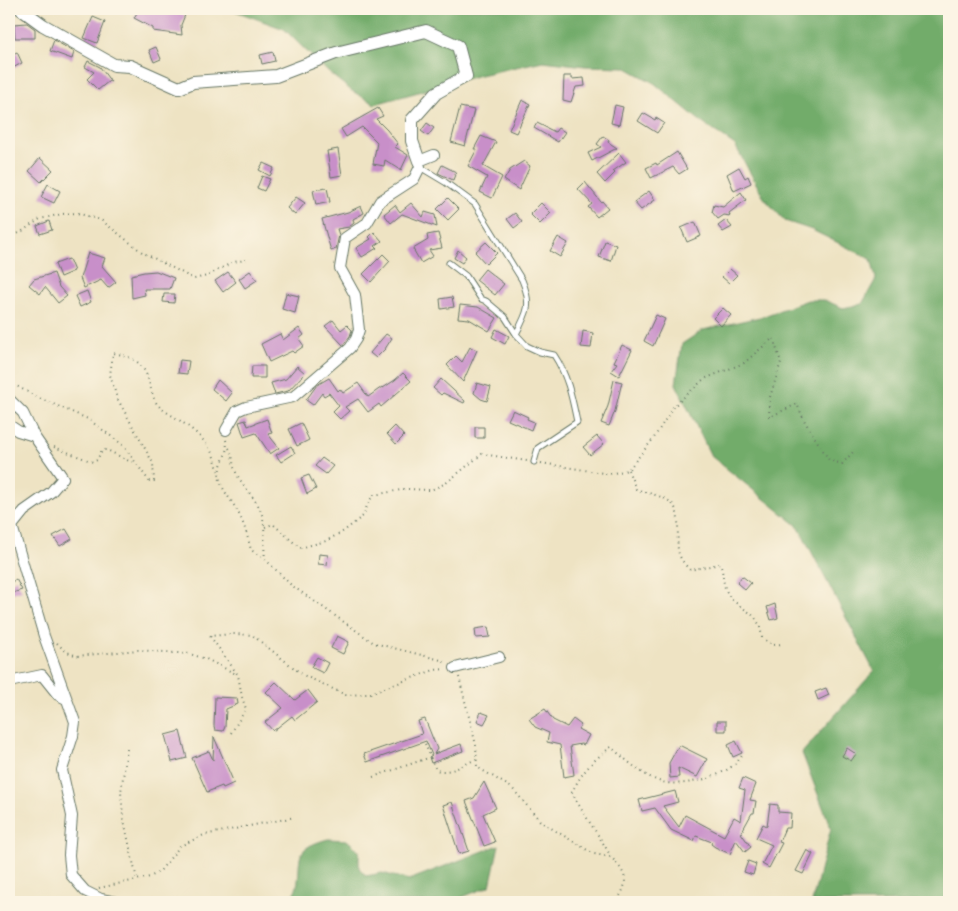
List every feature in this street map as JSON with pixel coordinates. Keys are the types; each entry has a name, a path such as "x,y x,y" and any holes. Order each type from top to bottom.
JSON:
{"street":[{"path":"21,9 43,25 114,65 130,66 179,88 193,82 276,76 336,52 426,31 458,46 466,76 436,93 412,120 412,141 420,164"},
{"path":"226,430 237,412 246,407 293,397 353,344 359,330 355,295 340,268 345,238 366,223 380,201 414,179 420,164 434,155"},
{"path":"9,399 22,413 36,439 63,478 51,492 24,511 12,526 44,636 75,722 73,736 62,770 72,816 69,855 71,875 85,891 101,899 116,902"},
{"path":"9,425 36,439"},
{"path":"455,668 499,657"},
{"path":"9,682 42,675 58,695 66,699"}],"lane":[{"path":"420,164 475,204 522,280 528,293 527,313 516,334"},
{"path":"449,263 466,276 481,299 505,317 516,334 527,346 540,352 554,355 562,367 571,392 577,422 538,448 534,462"}],"path":[{"path":"9,238 40,219 76,213 101,220 142,252 194,278 207,276 234,262 246,260"},
{"path":"265,527 273,524 300,548 326,541 344,531 363,516 369,501 374,495 406,489 431,490 446,483 482,454 609,474 628,470 654,438 673,408 704,379 744,363 773,338 781,362 770,397 769,417 797,404 805,422 829,460 842,464 852,452"},
{"path":"9,382 88,419 123,445 148,481 154,481 153,463 117,398 110,375 113,352 130,356 148,375 154,398 158,405 191,428 213,452 222,490 244,524 251,550 265,559 291,585 374,643 441,660 455,668 476,745 477,767 512,788 541,822 594,854 611,857"},
{"path":"218,472 228,448 226,430"},
{"path":"36,439 93,462 97,460 102,450 106,450 131,462 136,462"},
{"path":"228,448 232,452 234,469 261,511 265,527 263,544 265,559"},
{"path":"628,470 636,488 669,501 675,508 678,522 679,554 686,566 690,570 720,564 723,572 722,583 730,596 740,606 756,616 762,638 774,645 781,644"},
{"path":"231,733 246,709 238,675 210,636 252,635 304,676 346,695 368,694 434,670 455,668"},
{"path":"44,636 52,638 65,651 77,656 138,650 190,654 206,659 238,675"},
{"path":"425,744 436,770 443,772 452,771 476,759"},
{"path":"616,902 623,892 626,882 623,870 611,857 599,834 582,812 572,792 580,775 596,758 611,747 636,768 652,777 662,782 682,784 709,778 729,769 740,761 742,755"},
{"path":"127,749 121,792 123,816 137,880"},
{"path":"373,777 431,757"},
{"path":"85,891 150,876 160,871 180,846 204,835 295,817"}],"green space":[{"path":"230,9 949,9 949,902 812,902 831,828 802,753 874,671 798,526 711,456 676,384 682,344 703,330 764,316 808,300 824,300 843,308 862,304 876,279 871,259 812,230 785,221 764,198 735,145 704,124 654,83 625,67 585,66 543,61 480,75 375,104 352,91 328,72 284,29"},
{"path":"328,839 347,840 359,851 359,868 366,876 382,873 409,880 499,845 490,886 450,902 284,902 296,889 301,854 310,846"}],"building":[{"path":"139,9 170,9 185,15 181,25 182,35 153,31 153,28 134,18"},
{"path":"93,17 105,22 97,43 84,38"},
{"path":"27,23 35,29 35,38 15,38 14,24"},
{"path":"54,40 74,52 72,59 50,51"},
{"path":"156,47 161,59 154,62 149,50"},
{"path":"17,52 22,63 9,70 9,56"},
{"path":"273,52 275,61 262,64 260,55"},
{"path":"88,61 100,67 111,82 109,81 98,90 87,79 94,72 85,67"},
{"path":"564,76 572,76 572,79 584,78 585,86 576,87 571,102 563,100"},
{"path":"522,100 530,104 516,133 509,130"},
{"path":"615,105 623,107 619,125 611,123"},
{"path":"460,107 474,110 465,146 451,142"},
{"path":"378,108 383,116 376,119 398,144 395,147 408,155 401,170 385,160 384,166 373,164 377,142 362,127 346,137 341,129"},
{"path":"643,113 664,123 657,133 638,121"},
{"path":"427,123 434,128 428,136 421,131"},
{"path":"537,123 555,132 558,128 565,132 558,142 534,128"},
{"path":"481,136 496,142 483,166 502,177 492,198 480,192 487,177 468,166"},
{"path":"603,136 617,148 592,161 588,153 601,147 597,144"},
{"path":"338,149 342,175 331,177 327,151"},
{"path":"677,152 687,169 679,174 673,167 651,178 646,168 656,163 657,165"},
{"path":"619,153 626,162 613,171 615,173 605,183 597,174"},
{"path":"40,158 53,170 41,182 29,171"},
{"path":"524,161 530,166 519,190 504,180 510,170"},
{"path":"263,163 274,168 270,176 259,170"},
{"path":"442,165 456,172 453,180 438,173"},
{"path":"739,167 745,178 748,176 751,183 734,191 727,174"},
{"path":"262,176 270,179 264,191 257,188"},
{"path":"585,182 608,208 597,217 588,207 592,204 578,189"},
{"path":"48,184 60,191 54,203 41,197"},
{"path":"327,188 330,202 316,205 313,190"},
{"path":"649,191 655,200 641,210 634,202"},
{"path":"741,192 746,200 729,213 730,216 724,215 718,219 712,212 714,205 723,207"},
{"path":"296,197 305,203 295,215 287,208"},
{"path":"448,198 459,209 448,220 437,209"},
{"path":"411,203 423,217 425,212 435,215 437,227 402,214 391,223 384,214 395,205 400,212"},
{"path":"541,203 551,213 540,224 530,214"},
{"path":"361,206 364,213 353,219 354,223 349,227 337,229 339,235 336,249 331,251 322,219 348,212"},
{"path":"515,213 522,222 514,228 507,219"},
{"path":"726,220 732,227 723,232 718,226"},
{"path":"49,221 52,230 40,234 37,226"},
{"path":"695,222 701,236 687,242 681,228"},
{"path":"374,232 382,241 375,246 377,248 362,257 356,248 371,239 369,237"},
{"path":"438,233 442,248 429,250 433,256 421,263 413,249 428,240 427,235"},
{"path":"558,237 568,243 560,257 550,251"},
{"path":"605,241 616,245 611,261 599,257"},
{"path":"486,242 497,253 486,264 475,252"},
{"path":"458,250 466,257 462,263 454,258"},
{"path":"88,253 105,258 102,266 116,282 108,288 101,280 84,288 80,278"},
{"path":"383,254 390,261 371,282 363,274"},
{"path":"69,259 74,271 60,277 55,264"},
{"path":"485,269 504,284 495,295 476,280"},
{"path":"730,269 737,275 729,283 722,277"},
{"path":"156,271 174,278 170,289 144,289 145,295 132,298 131,275"},
{"path":"250,271 257,280 245,288 239,279"},
{"path":"228,272 236,282 223,292 215,281"},
{"path":"54,273 59,287 67,296 58,303 45,287 40,294 29,285 34,279"},
{"path":"87,291 91,302 80,307 75,296"},
{"path":"286,293 299,296 295,313 282,309"},
{"path":"164,294 175,294 174,303 163,302"},
{"path":"452,297 454,307 441,309 440,299"},
{"path":"460,305 478,307 497,318 489,331 469,319 458,318"},
{"path":"723,308 731,315 721,326 713,318"},
{"path":"656,315 665,319 653,346 644,341"},
{"path":"333,320 341,330 347,325 352,330 343,345 325,326"},
{"path":"299,328 304,335 299,339 304,346 294,353 292,351 269,362 261,344 280,334 283,340"},
{"path":"496,329 509,336 505,344 492,337"},
{"path":"583,331 593,333 591,348 581,347"},
{"path":"386,334 392,338 376,358 370,353"},
{"path":"622,345 632,350 619,376 611,371 617,363 614,362"},
{"path":"470,347 477,350 463,382 447,365 456,356 462,362"},
{"path":"180,360 189,361 187,374 178,373"},
{"path":"252,366 265,366 265,378 251,378"},
{"path":"297,366 305,373 288,391 275,394 271,383 286,379"},
{"path":"403,373 411,381 381,407 379,404 368,412 358,399 345,407 349,411 340,419 333,412 339,406 329,393 324,396 322,393 313,405 306,400 317,385 329,378 338,391 340,389 343,393 358,383 368,397"},
{"path":"441,379 465,401 464,403 443,393 441,395 433,388"},
{"path":"218,380 232,393 226,401 212,389"},
{"path":"614,380 622,382 615,411 609,426 601,423 608,406"},
{"path":"477,383 491,387 487,401 474,393"},
{"path":"513,410 534,422 531,430 508,420"},
{"path":"267,419 272,433 268,434 279,448 270,454 256,433 244,437 239,422 246,420 248,426"},
{"path":"301,423 309,440 297,446 289,429"},
{"path":"395,426 404,436 396,444 387,434"},
{"path":"475,427 484,427 484,438 475,438"},
{"path":"597,436 604,444 590,455 583,447"},
{"path":"291,446 295,453 281,462 276,455"},
{"path":"322,458 333,466 326,474 315,466"},
{"path":"309,475 316,489 307,494 301,478"},
{"path":"66,529 72,539 60,546 53,536"},
{"path":"319,554 328,555 327,565 318,564"},
{"path":"742,576 751,583 745,590 737,583"},
{"path":"16,579 22,590 9,594 9,584"},
{"path":"775,604 778,618 771,620 767,607"},
{"path":"488,627 490,637 476,638 475,629"},
{"path":"337,636 349,642 343,654 331,648"},
{"path":"317,657 328,663 323,673 311,667"},
{"path":"276,682 295,700 308,690 317,702 295,720 292,716 273,731 265,722 283,708 266,692"},
{"path":"826,688 829,695 818,700 815,692"},
{"path":"215,697 237,698 238,704 226,709 223,731 215,730 214,726"},
{"path":"545,709 553,720 567,727 573,719 581,725 578,729 589,735 584,745 570,746 574,775 564,777 560,745 547,742 549,733 535,727 529,719"},
{"path":"481,712 489,715 484,724 477,721"},
{"path":"425,719 437,749 434,754 461,744 463,751 431,763 429,757 432,755 426,741 367,762 364,754 422,734 418,721"},
{"path":"717,721 726,721 726,731 717,731"},
{"path":"180,731 187,758 172,762 165,735"},
{"path":"214,737 234,783 207,792 192,758 209,751 213,760"},
{"path":"736,741 742,753 733,757 728,745"},
{"path":"679,745 707,759 697,777 678,768 679,777 670,778 669,763"},
{"path":"847,748 856,754 851,761 842,756"},
{"path":"743,778 756,784 750,800 756,801 754,813 752,813 741,833 751,847 745,852 736,840 730,854 715,847 711,844 712,842 696,836 694,841 671,830 655,808 642,811 639,800 675,791 678,802 663,806 679,827 685,815 724,836 734,817 741,821 745,790 739,788"},
{"path":"484,782 496,808 483,814 495,842 484,846 466,801 474,798"},
{"path":"452,802 469,851 459,854 443,805"},
{"path":"770,804 778,805 778,812 791,813 790,828 785,828 779,842 782,843 769,868 762,864 772,845 756,838 763,824 767,826"},
{"path":"807,850 813,854 803,874 796,871"},
{"path":"748,861 756,864 753,875 744,872"}]}
